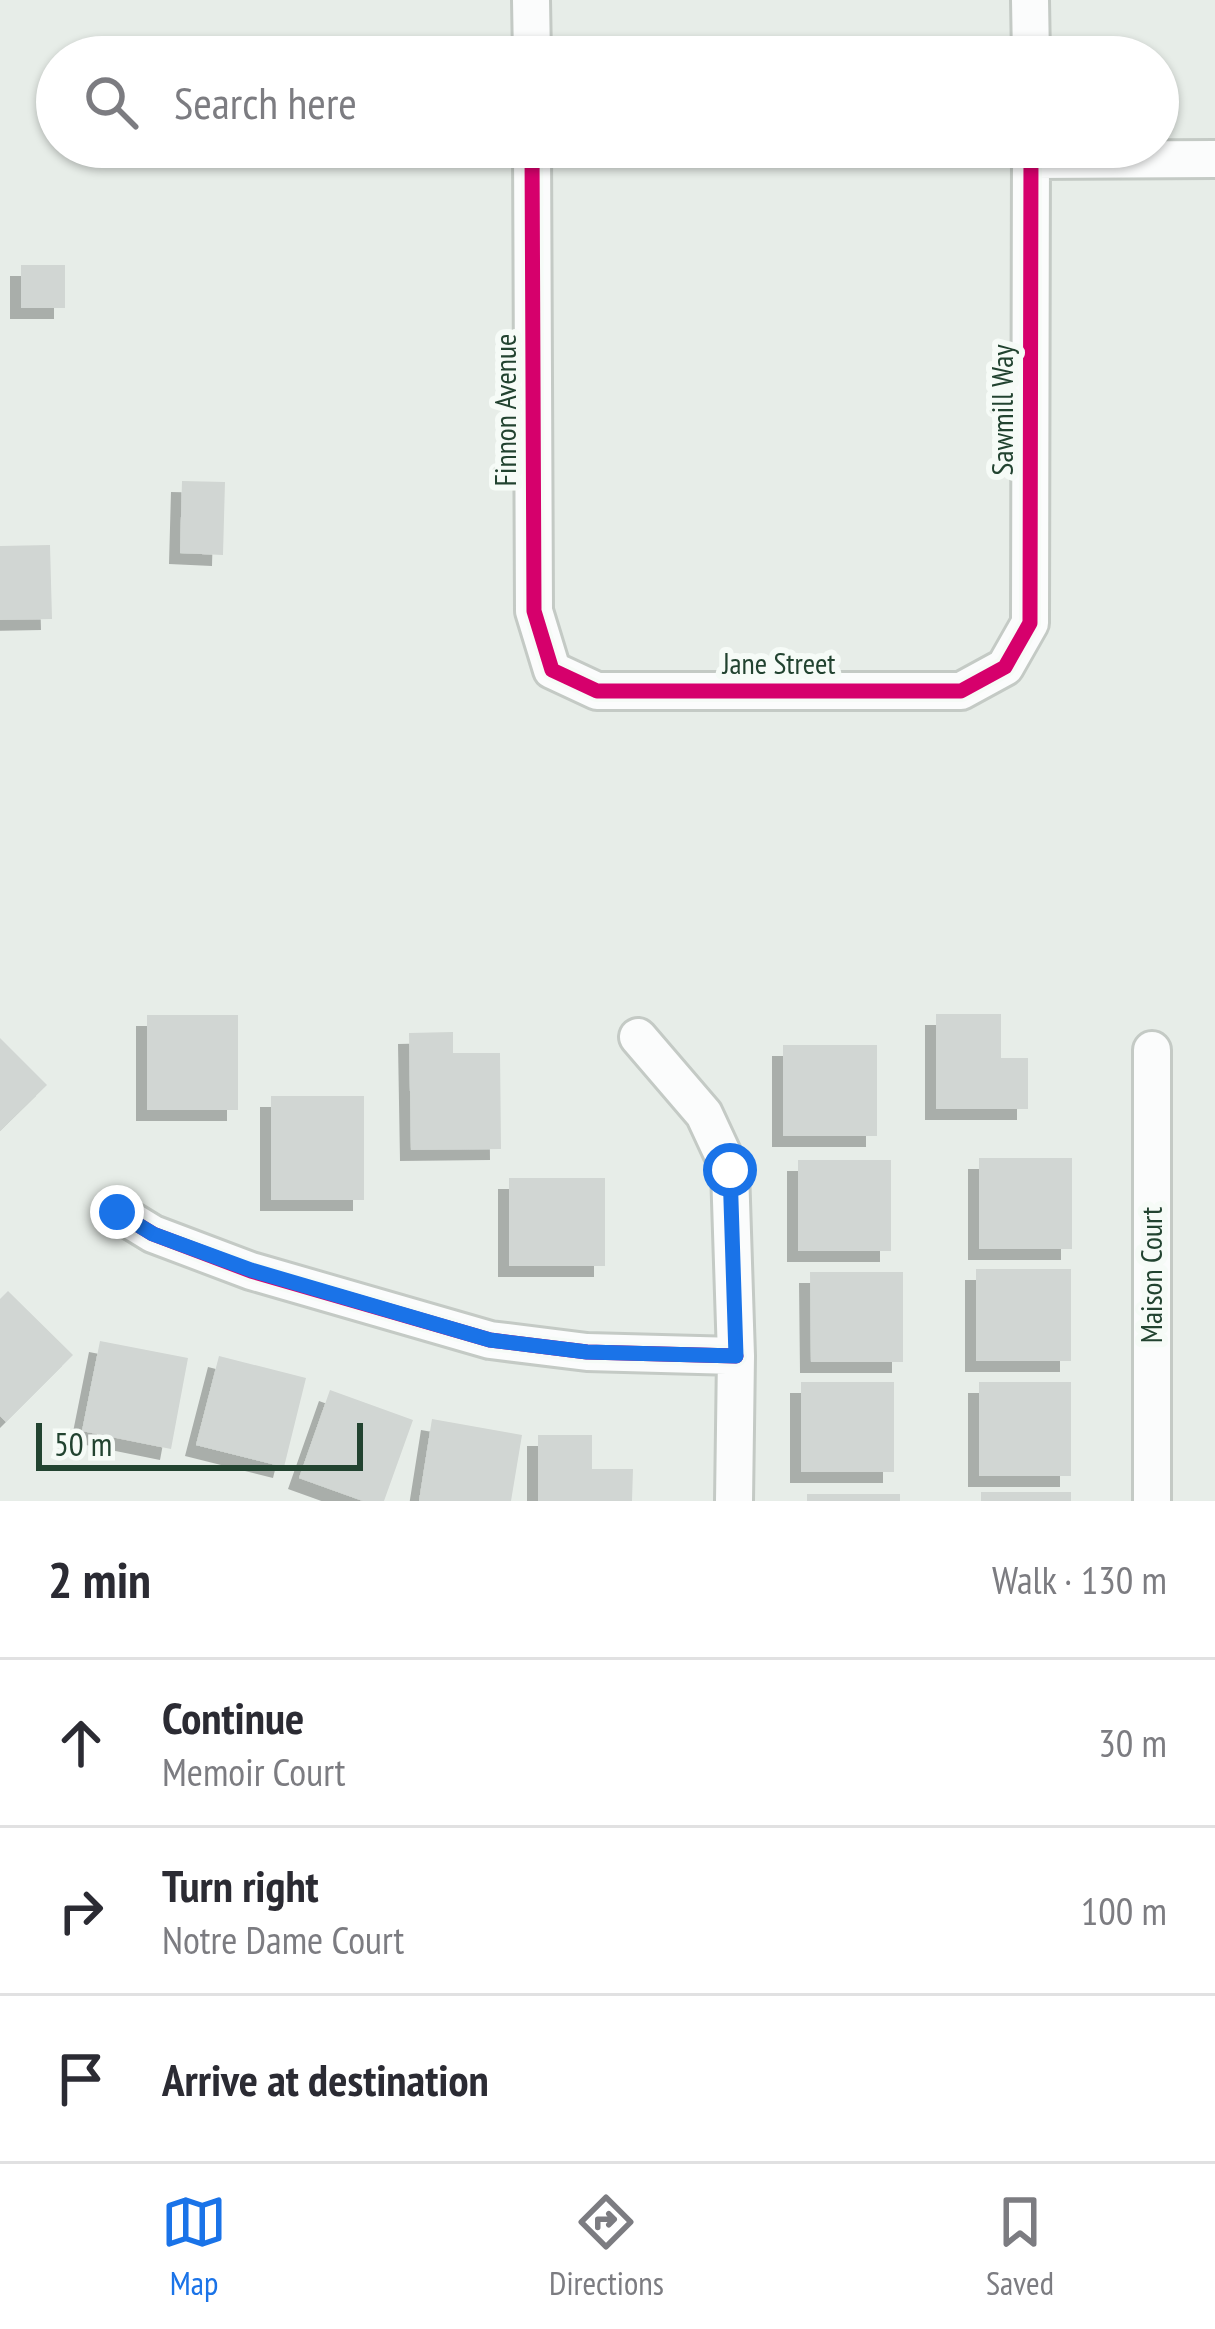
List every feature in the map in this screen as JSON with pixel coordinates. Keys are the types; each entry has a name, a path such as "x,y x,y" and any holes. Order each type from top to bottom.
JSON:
{"street":[{"path":"531,0 532,36"},
{"path":"1030,0 1030,36"},
{"path":"1179,158 1215,159"},
{"name":"Finnon Avenue","path":"532,168 534,611 552,670"},
{"name":"Sawmill Way","path":"1005,667 1030,623 1031,168"},
{"name":"Jane Street","path":"552,670 597,691 961,691 1005,667"},
{"path":"638,1036 704,1114 730,1170 736,1356 734,1501"},
{"name":"Maison Court","path":"1152,1050 1152,1501"},
{"path":"117,1212 153,1234 251,1270 490,1340 587,1352 736,1356"}],"building":[{"path":"21,265 65,265 65,308 21,308"},
{"path":"182,481 225,482 223,555 180,553"},
{"path":"50,545 52,619 0,620 0,546"},
{"path":"936,1014 1001,1014 1001,1058 1028,1058 1028,1109 936,1109"},
{"path":"147,1015 238,1015 238,1110 147,1110"},
{"path":"453,1032 453,1053 500,1053 501,1149 411,1150 409,1033"},
{"path":"0,1038 47,1085 0,1131"},
{"path":"783,1045 877,1045 877,1136 783,1136"},
{"path":"271,1096 364,1096 364,1200 271,1200"},
{"path":"979,1158 1072,1158 1072,1249 979,1249"},
{"path":"798,1160 891,1160 891,1251 798,1251"},
{"path":"509,1178 605,1178 605,1266 509,1266"},
{"path":"976,1269 1071,1269 1071,1361 976,1361"},
{"path":"810,1272 903,1272 903,1362 811,1362"},
{"path":"8,1291 73,1355 6,1422 0,1416 0,1299"},
{"path":"100,1341 188,1358 171,1449 82,1431"},
{"path":"219,1356 306,1378 284,1467 196,1445"},
{"path":"801,1382 894,1382 894,1472 801,1472"},
{"path":"979,1382 1071,1382 1071,1476 979,1476"},
{"path":"330,1390 413,1420 384,1501 363,1501 299,1478"},
{"path":"432,1419 522,1435 511,1501 419,1501"},
{"path":"538,1435 592,1435 592,1469 633,1469 632,1501 538,1501"},
{"path":"981,1492 1071,1492 1071,1501 981,1501"},
{"path":"807,1494 900,1494 900,1501 807,1501"}],"cycle path":[{"path":"532,168 534,611 552,670 597,691 961,691 1005,667 1030,623 1031,168"},
{"path":"117,1212 153,1234 251,1271 490,1340 587,1352 736,1356"}],"route":[{"path":"117,1212 153,1234 251,1270 490,1340 587,1352 736,1356 730,1170"}]}
